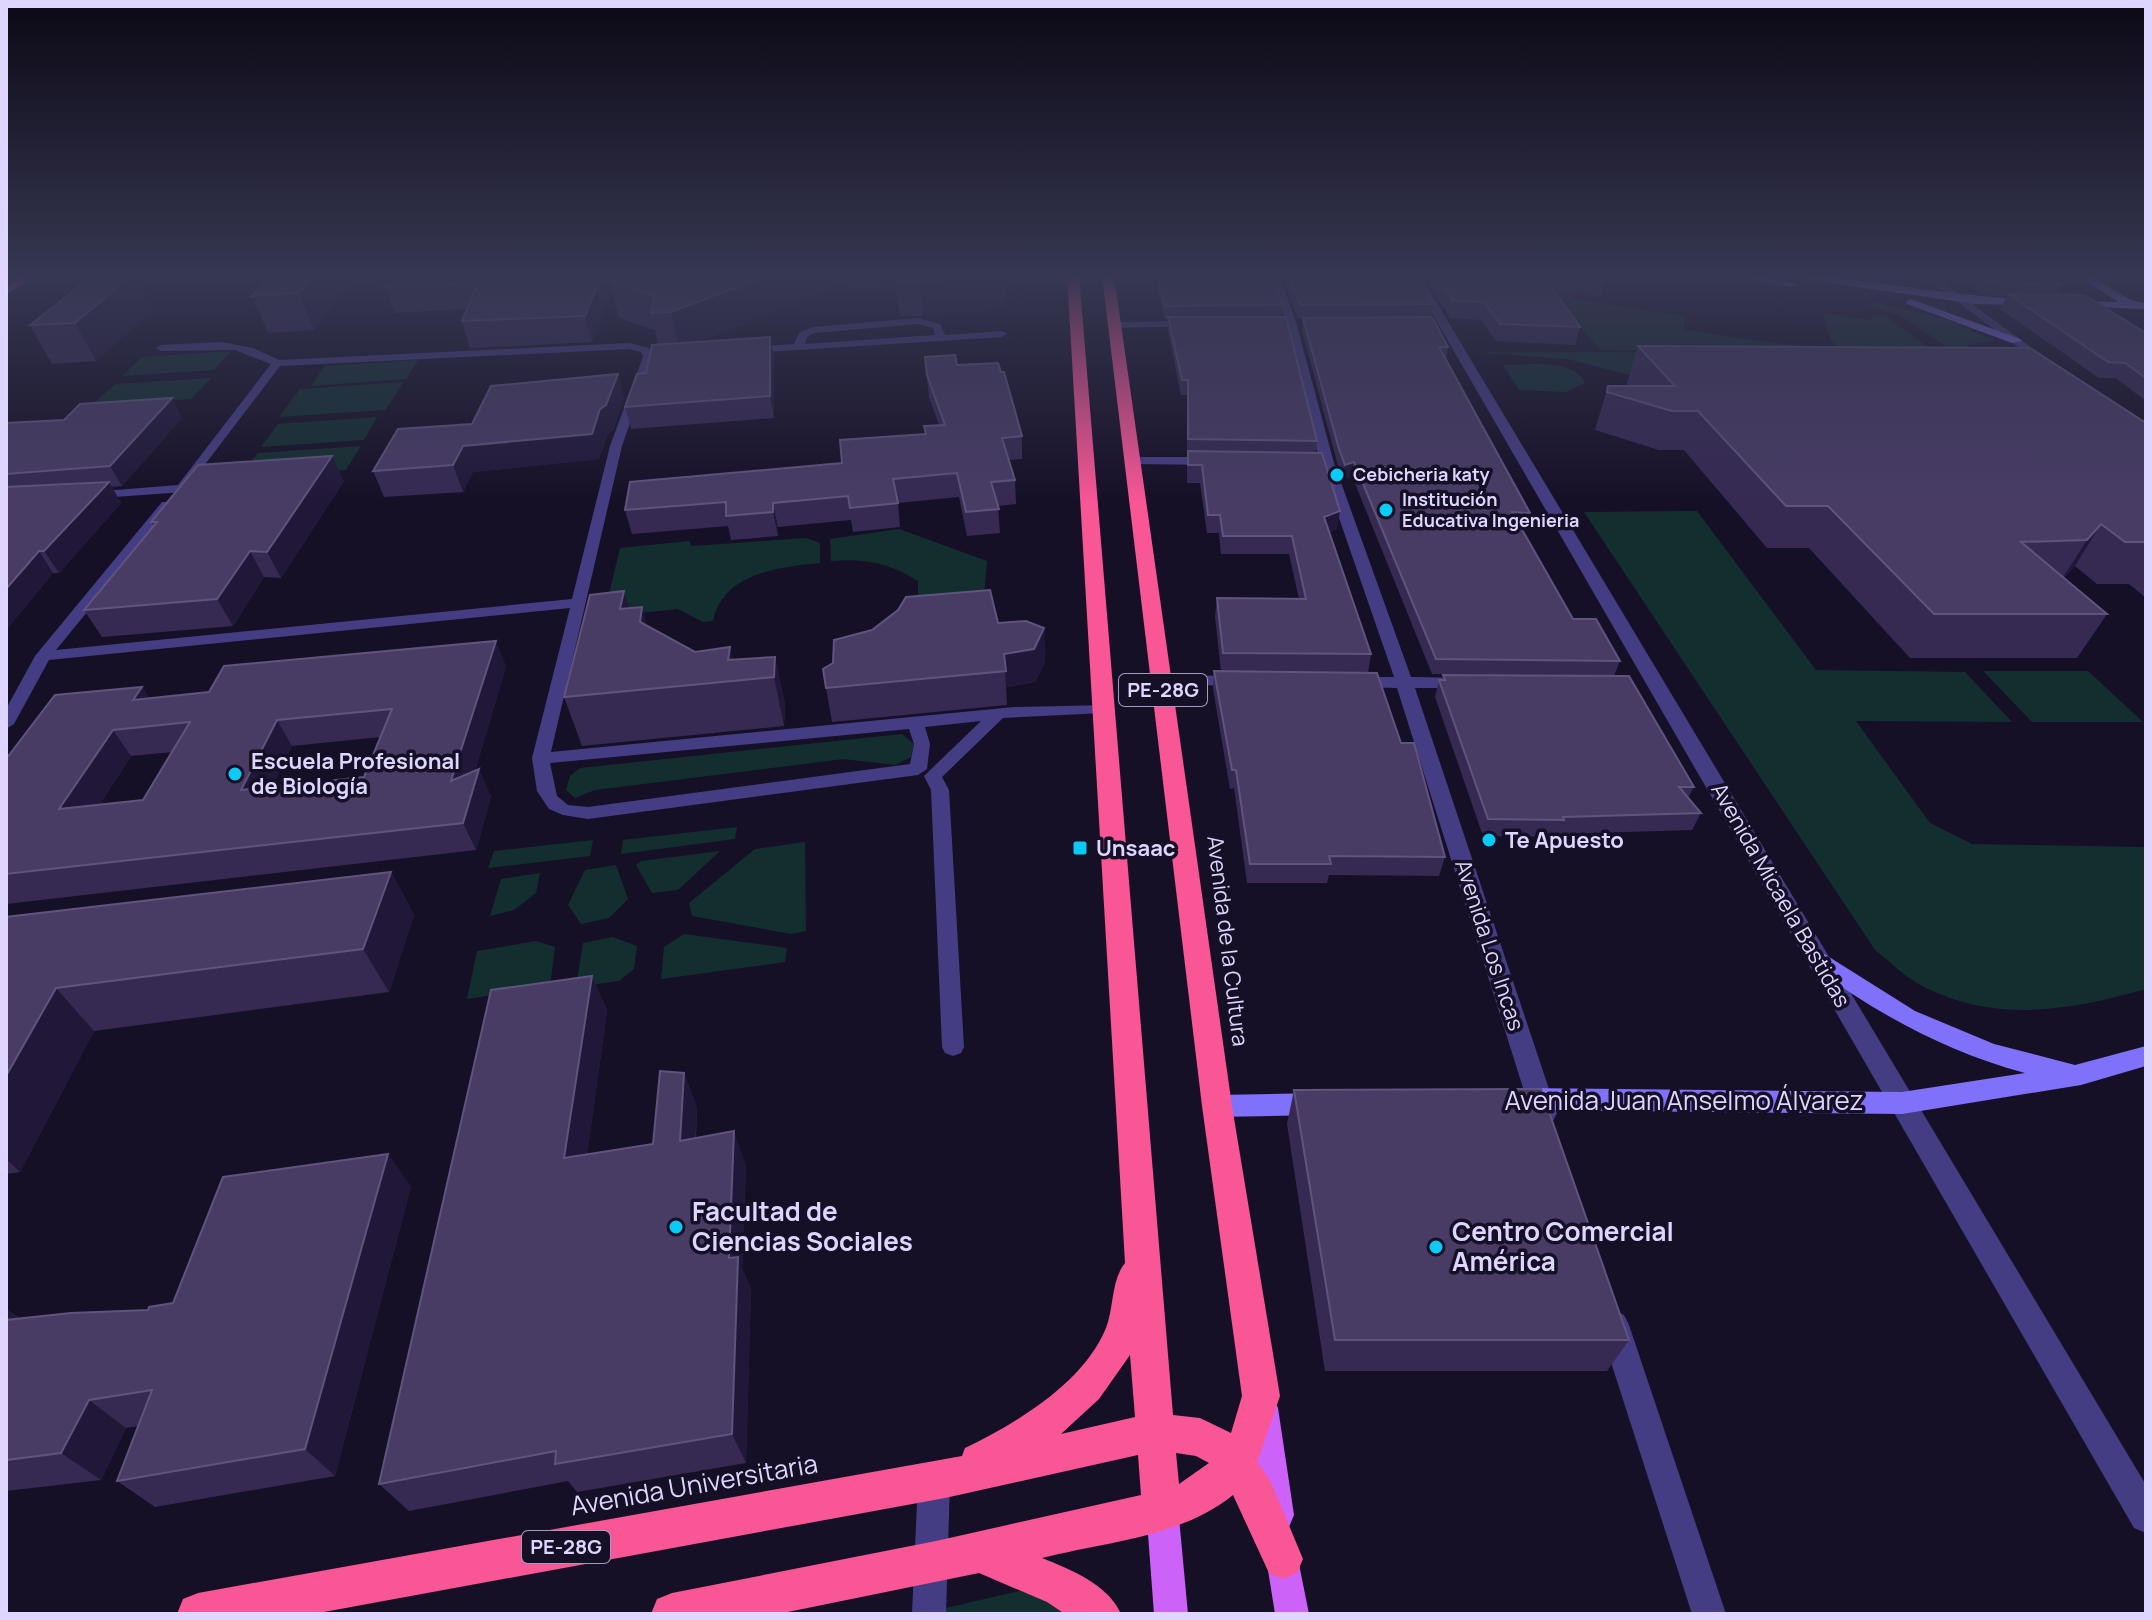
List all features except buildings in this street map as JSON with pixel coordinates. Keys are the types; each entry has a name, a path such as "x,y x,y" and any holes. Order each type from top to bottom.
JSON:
{"highway":[{"name":"PE-28G","path":"1078,351 1140,1225"},
{"name":"Avenida de la Cultura","path":"1117,351 1217,1106 1261,1396"},
{"path":"1140,1225 1162,1507"},
{"path":"939,1480 1037,1431 1113,1352 1135,1278 1140,1225"},
{"name":"PE-28G","path":"672,1614 984,1554 1162,1507 1207,1491 1236,1462 1255,1429 1261,1396"},
{"name":"Avenida Universitaria","path":"198,1614 939,1480 1155,1432 1200,1437 1226,1451 1236,1462"},
{"path":"1236,1462 1256,1494 1283,1559"},
{"path":"984,1554 1062,1587 1100,1614"}],"main road":[{"name":"Avenida de la Cultura","path":"1261,1396 1292,1614"},
{"path":"1162,1507 1171,1614"}],"street":[{"name":"Avenida Los Incas","path":"1304,351 1327,463 1404,682 1554,1144"},
{"name":"Avenida Micaela Bastidas","path":"1451,351 1650,685 1818,959 2146,1516"},
{"path":"2029,351 2051,366"},
{"path":"1132,460 1232,461"},
{"path":"1312,463 1327,463"},
{"path":"1162,680 1254,681"},
{"path":"1329,682 1484,683"},
{"path":"1818,959 1895,1013 1934,1034 2006,1061 2081,1075"},
{"name":"Avenida Juan Anselmo Álvarez","path":"1493,1099 1902,1103 2081,1075 2146,1056"},
{"path":"1217,1106 1341,1103"},
{"path":"1604,1295 1709,1614"},
{"path":"929,1614 930,1563 939,1480"}],"lane":[{"path":"257,351 277,363 534,351"},
{"path":"646,351 654,357 629,400 616,446 541,758 546,797 551,804 574,813 588,813 926,772 998,714"},
{"path":"734,352 752,351"},
{"path":"6,724 11,708 43,656 180,489 277,363"},
{"path":"69,497 180,489"},
{"path":"43,656 577,603"},
{"path":"541,758 998,714 1104,708"},
{"path":"916,723 926,772 940,790 953,1047"}],"green space":[{"path":"231,351 214,370 122,376 142,357"},
{"path":"1672,351 1826,351 1836,352"},
{"path":"1841,351 1933,351 1953,365 1851,361"},
{"path":"1953,351 1967,351 1967,360"},
{"path":"1484,353 1770,353 1671,375 1626,374 1567,359"},
{"path":"418,360 406,379 311,386 325,366"},
{"path":"1503,365 1560,366 1579,375 1585,383 1566,392 1519,390"},
{"path":"211,378 191,399 91,406 115,384"},
{"path":"403,382 386,410 279,417 300,389"},
{"path":"377,417 364,440 261,447 278,424"},
{"path":"361,446 346,470 238,478 258,453"},
{"path":"1697,511 1816,670 1965,672 2012,722 1856,721 1930,823 1972,844 2146,847 2146,989 2090,1003 2034,1010 1979,1006 1951,999 1924,987 1875,950 1584,512"},
{"path":"899,529 987,561 984,595 918,600 918,581 897,570 866,561 831,561 830,539"},
{"path":"806,538 820,543 820,563 771,570 740,583 728,592 713,621 703,622 678,609 612,616 605,611 620,548 689,541 692,546"},
{"path":"1983,671 2088,671 2143,722 2032,722"},
{"path":"902,734 914,744 911,757 895,765 843,759 595,790 575,798 566,790 570,776 580,768"},
{"path":"737,827 735,839 621,854 623,840"},
{"path":"593,840 590,856 488,868 494,851"},
{"path":"805,842 806,931 791,934 692,916 689,903 755,849"},
{"path":"720,851 678,890 652,893 636,865 641,861"},
{"path":"616,865 628,899 609,918 581,924 568,905 585,870"},
{"path":"540,873 536,893 514,910 490,916 501,879"},
{"path":"684,934 787,948 785,962 661,979 664,947"},
{"path":"613,937 637,946 634,969 619,981 576,987 583,943"},
{"path":"536,941 555,947 550,986 467,999 477,951"},
{"path":"1041,1586 1071,1614 946,1614 946,1608"}],"place":[{"name":"Cebicheria katy","path":"1337,475"},
{"name":"Institución Educativa Ingenieria","path":"1386,510"},
{"name":"Escuela Profesional de Biología","path":"235,774"},
{"name":"Te Apuesto","path":"1489,840"},
{"name":"Unsaac","path":"1080,848"},
{"name":"Facultad de Ciencias Sociales","path":"676,1227"},
{"name":"Centro Comercial América","path":"1436,1247"}]}
